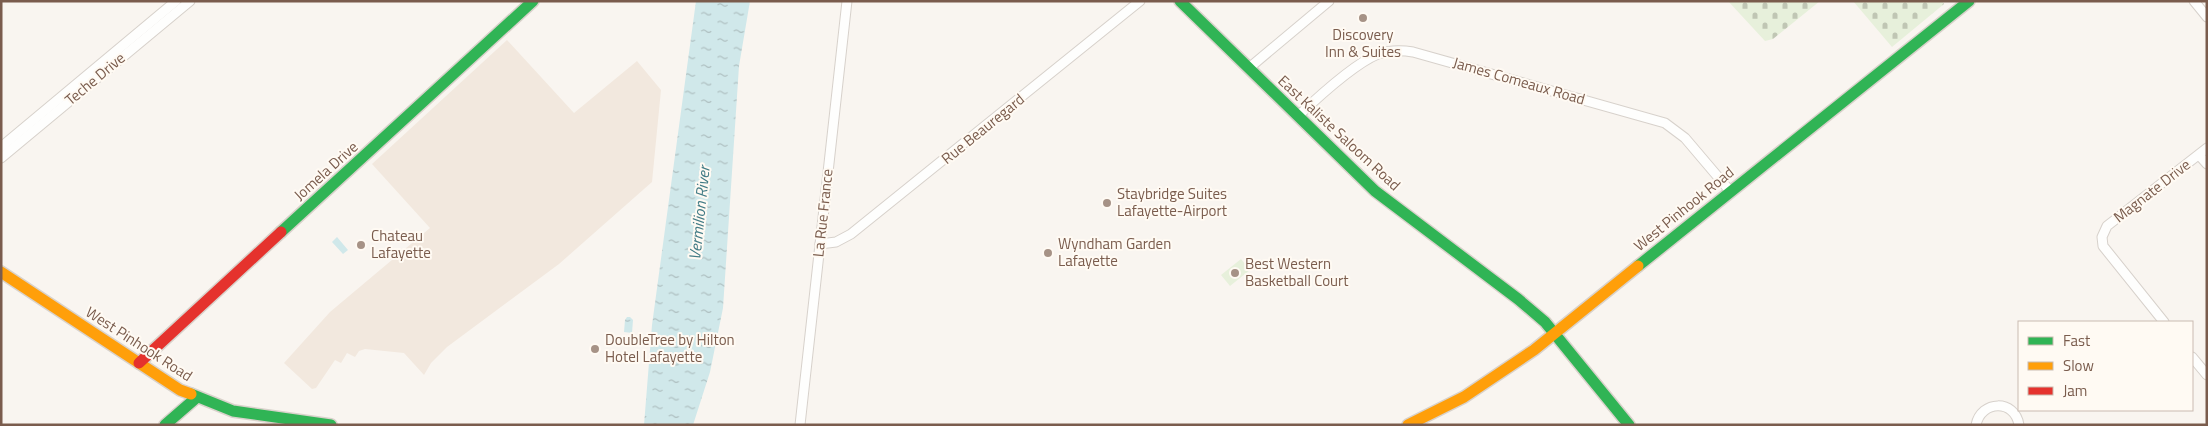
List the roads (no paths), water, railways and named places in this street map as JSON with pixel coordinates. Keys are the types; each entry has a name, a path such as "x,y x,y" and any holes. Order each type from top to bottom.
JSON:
{"main road":[{"name":"Jomela Drive","path":"139,364 533,1"},
{"name":"East Kaliste Saloom Road","path":"1180,1 1375,191 1518,299 1555,333 1630,425"},
{"name":"West Pinhook Road","path":"1408,425 1445,407 1483,385 1555,333 1969,1"},
{"name":"West Pinhook Road","path":"1,272 139,364 196,398 220,407 252,415 331,425"},
{"path":"165,425 196,398"}],"street":[{"name":"Teche Drive","path":"126,49 176,1"},
{"name":"Teche Drive","path":"1,158 18,139 126,49 190,1"},
{"name":"La Rue France","path":"800,425 847,1"},
{"name":"Rue Beauregard","path":"820,244 836,242 851,234 1140,1"},
{"path":"1249,68 1328,1"},
{"path":"2194,1 2207,17"},
{"name":"James Comeaux Road","path":"1298,116 1370,58 1392,51 1413,52 1665,123 1685,138 1730,191"},
{"name":"Teche Drive","path":"1,147 18,139"},
{"name":"Magnate Drive","path":"2163,321 2103,246 2102,237 2107,226 2207,148"},
{"path":"2199,154 2207,164"},
{"path":"2193,358 2207,376"},
{"path":"1976,425 1980,414 1997,405 2013,411 2019,425"}],"water":[{"name":"Vermilion River","path":"696,1 750,1 739,66 723,308 710,372 693,425 644,425 652,325"},
{"path":"337,237 348,250 343,254 332,242"},
{"path":"627,317 633,320 632,333 624,332"}],"place":[{"name":"Discovery Inn & Suites","path":"1363,18"},
{"name":"Staybridge Suites Lafayette-Airport","path":"1107,203"},
{"name":"Chateau Lafayette","path":"361,245"},
{"name":"Wyndham Garden Lafayette","path":"1048,253"},
{"name":"Best Western Basketball Court","path":"1235,273"},
{"name":"DoubleTree by Hilton Hotel Lafayette","path":"595,349"}]}
